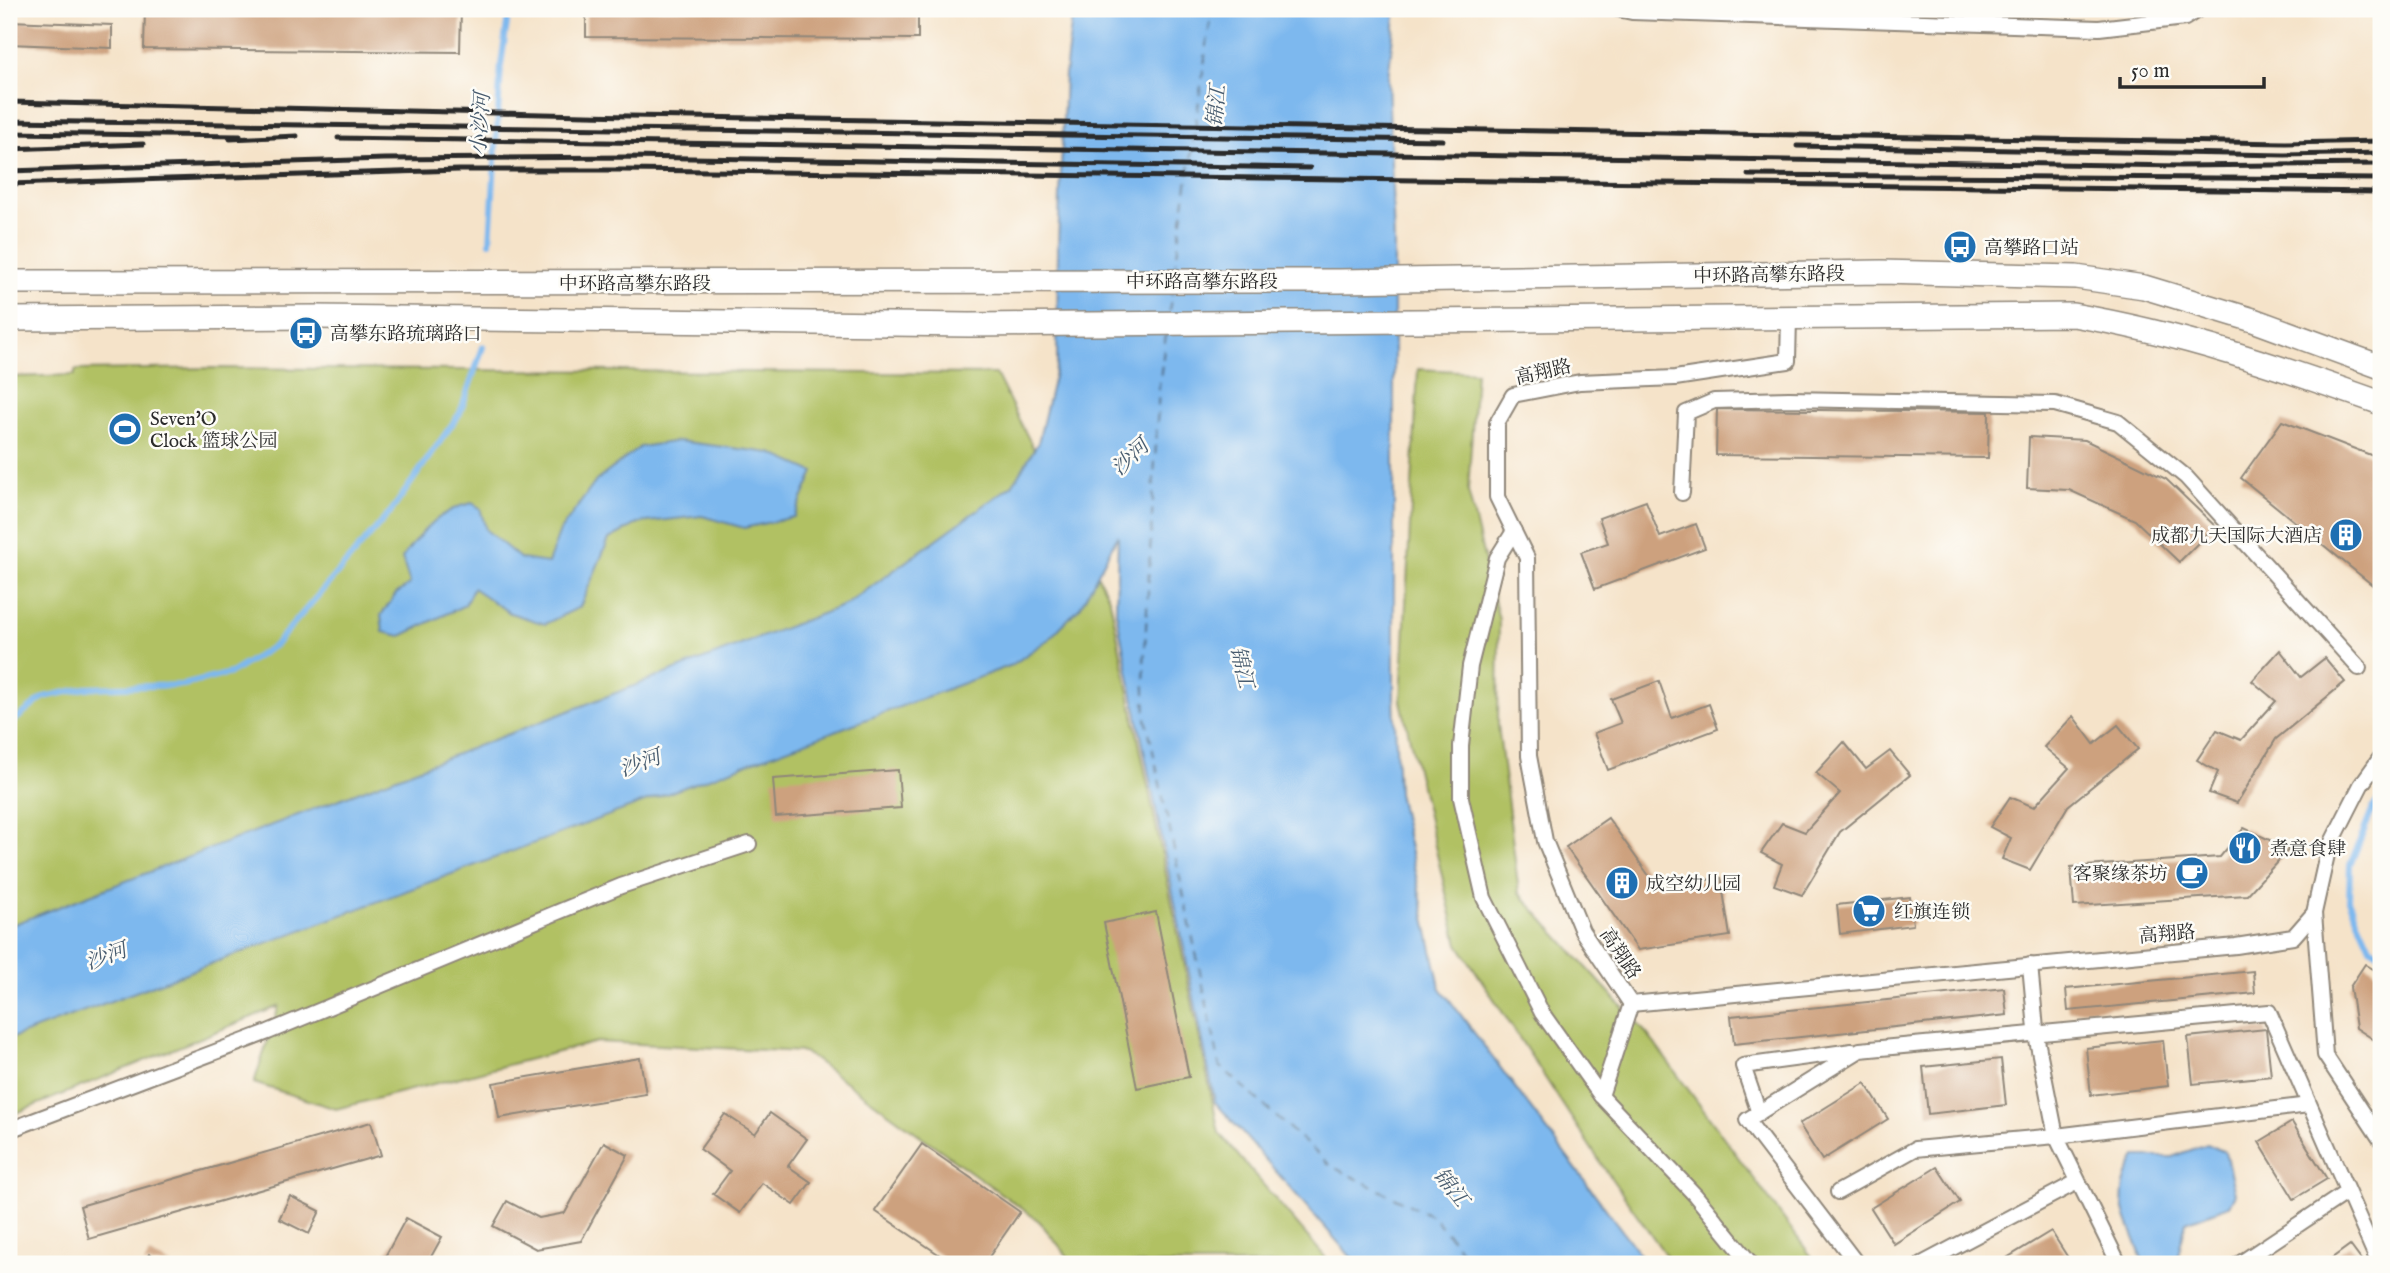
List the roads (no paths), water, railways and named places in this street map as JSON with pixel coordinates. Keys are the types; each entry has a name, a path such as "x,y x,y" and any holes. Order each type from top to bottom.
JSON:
{"main road":[{"name":"中环路高攀东路段","path":"9,282 968,282 1466,279 1881,272 2076,277 2144,287 2253,320 2381,366"},
{"name":"中环路高攀东路段","path":"9,319 329,317 969,325 2073,315 2138,326 2248,355 2381,403"}],"street":[{"path":"1618,9 1632,12 2099,27 2185,19 2199,9"},
{"name":"高翔路","path":"1789,317 1787,361 1675,377 1580,382 1513,396 1497,423 1497,497 1527,558 1529,755 1545,841 1582,931 1631,1004 2236,946 2292,937 2314,913"},
{"path":"1682,494 1686,413 1714,401 1789,399 2055,404 2118,422 2186,477 2359,668"},
{"path":"1514,531 1497,558 1470,666 1461,746 1461,798 1484,898 1542,1013 1601,1096 1695,1195 1751,1264"},
{"path":"2381,757 2361,785 2328,850 2314,913 2325,1055 2381,1140"},
{"path":"9,1130 268,1032 621,886 748,844"},
{"path":"2030,965 2037,1035 2056,1136 2119,1264"},
{"path":"1601,1096 1631,1004"},
{"path":"1759,1113 1743,1066 1860,1050 2269,1012 2379,1264"},
{"path":"1857,1264 1747,1120 1860,1050"},
{"path":"1838,1192 1915,1149 2056,1136 2309,1105"},
{"path":"1922,1264 2077,1182"},
{"path":"2239,1264 2347,1192"}],"water":[{"path":"1073,9 1396,9 1388,78 1394,242 1394,697 1398,793 1440,987 1647,1264 1357,1264 1215,1102 1116,612 1118,535 1081,606 1049,639 1012,665 9,1039 9,926 847,604 1012,485 1038,443 1057,364 1058,243 1065,74"},
{"path":"678,441 771,453 814,472 794,517 744,528 702,516 639,523 609,539 580,607 545,624 510,613 473,588 465,605 401,636 383,632 381,615 396,594 410,584 402,558 424,531 441,516 472,503 480,508 486,530 521,559 548,563 560,531 596,481 640,447"},
{"path":"2207,1144 2225,1152 2235,1194 2229,1206 2186,1222 2176,1263 2143,1264 2123,1200 2123,1188 2136,1157 2172,1157"}],"waterway":[{"name":"小沙河","path":"490,242 501,65 509,9"},
{"path":"9,725 44,697 86,688 183,685 231,673 275,645 392,510 460,413 483,347"},
{"path":"2381,797 2374,806 2350,865 2349,900 2370,947 2381,954"}],"railway":[{"path":"9,102 629,116 2286,143 2381,141"},
{"path":"9,121 1443,140"},
{"path":"9,133 240,136"},
{"path":"230,139 297,136"},
{"path":"338,138 2181,166 2381,164"},
{"path":"9,149 143,144"},
{"path":"1797,146 2285,155 2381,153"},
{"path":"9,171 384,159 626,157 1310,168"},
{"path":"9,184 459,170 623,170 2381,192"},
{"path":"1748,175 2381,179"}],"place":[{"name":"高攀路口站","path":"1960,247"},
{"name":"高攀东路琉璃路口","path":"306,333"},
{"name":"Seven'O Clock 篮球公园","path":"125,429"},
{"name":"成都九天国际大酒店","path":"2346,535"},
{"name":"煮意食肆","path":"2245,848"},
{"name":"客聚缘茶坊","path":"2192,873"},
{"name":"成空幼儿园","path":"1622,883"},
{"name":"红旗连锁","path":"1869,911"}],"water label":[{"name":"锦江","path":"1216,106"},
{"name":"沙河","path":"1130,457"},
{"name":"锦江","path":"1242,667"},
{"name":"沙河","path":"640,763"},
{"name":"沙河","path":"106,956"},
{"name":"锦江","path":"1451,1187"}]}
